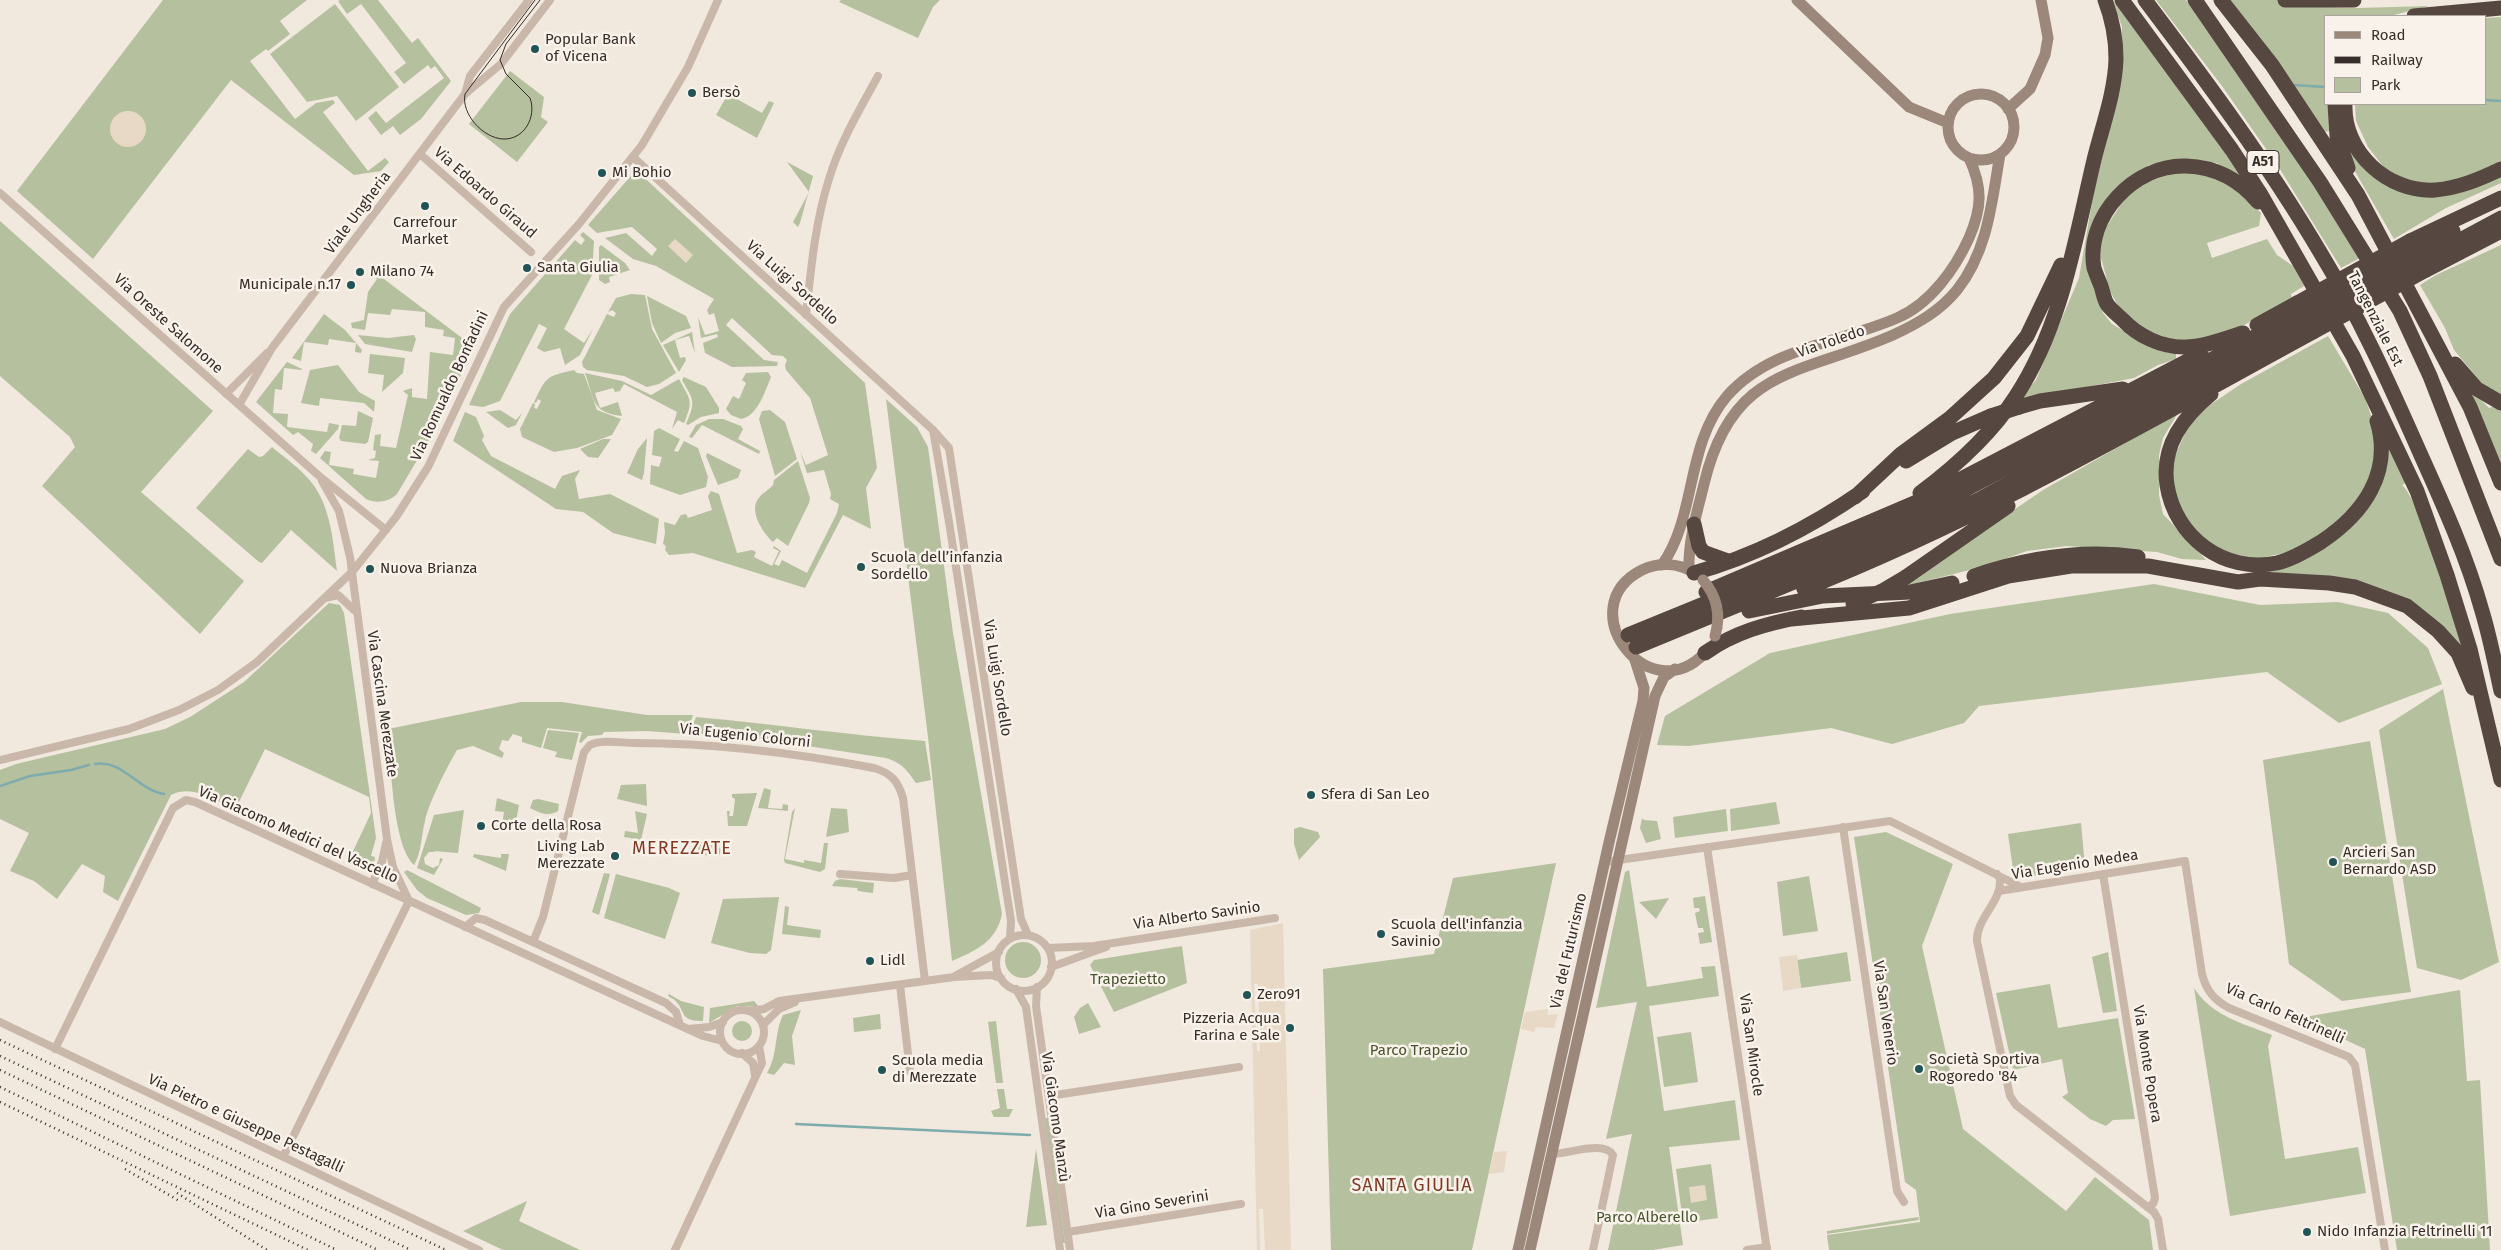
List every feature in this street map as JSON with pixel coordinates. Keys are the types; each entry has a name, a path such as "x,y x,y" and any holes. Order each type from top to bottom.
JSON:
{"highway":[{"path":"1876,519 1911,499 1949,470 1984,437 2016,397 2030,373 2053,323 2108,102 2116,60 2112,16 2105,0"},
{"path":"2122,0 2232,150 2283,232 2353,356 2417,491 2470,649 2490,725 2501,780"},
{"name":"Tangenziale Est","path":"2145,0 2223,104 2274,178 2321,254 2365,334 2423,459 2467,567 2482,610 2501,691"},
{"name":"Tangenziale Est","path":"2195,0 2320,182 2400,312 2430,376 2501,559"},
{"path":"2221,0 2272,65 2358,194 2470,407 2501,483"},
{"path":"2285,0 2354,0"},
{"path":"2425,15 2501,8"},
{"path":"2335,105 2336,136 2358,194"},
{"path":"2345,105 2348,131 2358,150 2370,166 2394,182 2414,188 2435,190 2469,183 2501,169"},
{"path":"2283,232 2249,191 2228,176 2200,167 2174,166 2146,174 2123,190 2105,213 2102,221 2096,238 2094,268 2107,304 2134,332 2157,342 2183,347 2210,343 2242,332 2305,317"},
{"path":"2418,256 2425,234 2501,190"},
{"path":"2425,234 2501,198"},
{"path":"1646,628 1836,550 1945,500 2305,317 2418,256 2501,207"},
{"path":"1854,497 1901,454 1950,418 1994,378 2027,336 2056,277 2082,208"},
{"path":"1633,650 1840,564 1978,500 2418,256 2501,218"},
{"path":"2474,244 2501,231"},
{"path":"2418,256 2474,244 2501,235"},
{"path":"2412,294 2426,311 2458,369 2478,389 2501,403"},
{"path":"2305,317 2256,362 2213,392 2191,411 2171,443 2166,469 2172,505 2184,529 2203,548 2225,559 2252,565 2283,561 2317,545 2344,525 2371,493 2382,460 2381,438 2373,409 2353,356"},
{"path":"1633,650 1646,628 1658,616 1680,603 1876,519 1971,475 2242,332"},
{"path":"1680,629 1690,631 1710,627 1842,574 1925,537 2026,488 2256,362"},
{"path":"1695,574 1778,542 1824,518 1937,442 1991,416 2040,401 2121,390 2148,382"},
{"path":"1704,653 1742,632 1853,604 1884,590 1906,577 2016,500 2094,456 2134,429"},
{"path":"1687,525 1703,552 1728,561"},
{"path":"1749,611 1823,596 1922,591 2004,566 2060,556 2134,556 2260,579 2329,583 2356,587 2408,606 2438,631 2458,654 2490,725"},
{"path":"1791,619 1909,608 2008,576 2071,566 2148,566 2238,582 2260,579"}],"street":[{"name":"Viale Ungheria","path":"465,94 470,76 529,0"},
{"name":"Viale Ungheria","path":"239,405 272,348 465,94 500,64 550,0"},
{"name":"Via Romualdo Bonfadini","path":"0,760 129,729 191,704 229,683 256,662 352,572 405,503 442,441 504,307 578,224 633,157 688,67 718,0"},
{"path":"1797,0 1909,107 1948,123"},
{"path":"2008,109 2030,89 2045,55 2048,38 2041,0"},
{"path":"806,315 816,236 829,178 850,128 878,76"},
{"path":"1988,94 1998,98 2008,109 2014,125 2013,136 2008,146 2000,154 1990,159 1969,158 1959,153 1952,144 1948,134 1951,112 1966,97 1988,94"},
{"name":"Via Edoardo Giraud","path":"420,154 531,252"},
{"name":"Via Toledo","path":"1662,565 1687,525 1717,443 1735,410 1753,392 1780,377 1864,348 1916,325 1937,310 1957,290 1980,253 1992,203 2000,154"},
{"name":"Via Luigi Sordello","path":"633,157 933,430 949,448 1021,919 1028,935"},
{"name":"Via Toledo","path":"1695,574 1688,552 1687,525 1699,448 1715,412 1736,386 1766,364 1898,318 1928,296 1947,277 1960,258 1978,210 1980,191 1969,158"},
{"name":"Via Oreste Salomone","path":"0,193 318,475"},
{"name":"Viale Ungheria","path":"226,394 272,348"},
{"name":"Via Luigi Sordello","path":"933,430 1011,921 1010,938"},
{"path":"318,475 386,530"},
{"name":"Via Cascina Merezzate","path":"318,475 332,495 339,511 352,572 355,611 387,839 393,866 409,901"},
{"path":"1633,650 1657,669 1675,669 1688,665 1704,653 1715,636 1718,616 1716,602 1695,574 1674,565 1662,565"},
{"name":"Via del Futurismo","path":"1518,1250 1604,862 1643,701 1644,688 1633,650 1622,646 1614,626 1616,601 1624,585 1638,572 1662,565"},
{"path":"323,599 338,595 355,611"},
{"name":"Via del Futurismo","path":"1530,1250 1619,860 1654,696 1664,677 1675,669"},
{"name":"Via Eugenio Colorni","path":"533,942 543,916 584,752 590,745 596,743 672,743 796,754 885,772 897,783 903,798 925,981"},
{"name":"Via Giacomo Medici del Vascello","path":"55,1049 173,808 182,800 193,801 684,1027 722,1041"},
{"path":"1604,862 1843,827 1894,822 2022,887"},
{"name":"Via San Venerio","path":"1843,827 1897,1191 1904,1202"},
{"path":"372,884 382,862 387,839"},
{"name":"Via San Mirocle","path":"1708,847 1767,1248 1747,1250"},
{"name":"Via Eugenio Medea","path":"2147,1207 2016,1105 2010,1096 1976,941 1978,932 1999,891 2185,861"},
{"name":"Via Carlo Feltrinelli","path":"2185,861 2202,974 2204,983 2214,998 2229,1008 2349,1057 2355,1065 2385,1250"},
{"path":"840,874 894,878 912,875"},
{"path":"1997,874 2000,878 1999,891"},
{"name":"Via Monte Popera","path":"2104,874 2155,1198 2153,1204 2147,1207"},
{"path":"283,1157 409,901"},
{"path":"465,926 476,918 482,919 666,1003 676,1012 684,1027 709,1027 723,1022 735,1011 764,1009 779,1001 954,977 991,975 1001,978 1016,989 1037,988 1046,979 1051,968 1052,958 1048,948 1037,938 1028,935 1010,938 998,952 954,977"},
{"name":"Via Alberto Savinio","path":"1048,948 1094,946 1275,918"},
{"name":"Via Alberto Savinio","path":"1051,968 1123,941"},
{"path":"998,952 996,962 1001,978"},
{"path":"900,985 910,1071"},
{"name":"Via Giacomo Manzù","path":"1037,988 1036,1006 1070,1250"},
{"name":"Via Giacomo Manzù","path":"1016,989 1026,1006 1060,1250"},
{"path":"763,1025 779,1009 804,999"},
{"path":"675,1250 762,1063 759,1046 763,1036 763,1025 758,1016 750,1011"},
{"name":"Via Pietro e Giuseppe Pestagalli","path":"0,1022 479,1250"},
{"path":"723,1022 720,1032 722,1041 732,1051 742,1053 751,1051 759,1046"},
{"path":"742,1053 755,1066 755,1077"},
{"path":"1049,1096 1239,1067"},
{"path":"1552,1154 1602,1147 1609,1150 1612,1155 1593,1250"},
{"name":"Via Gino Severini","path":"1068,1232 1241,1204"},
{"path":"2147,1207 2158,1219 2163,1250"}],"green space":[{"path":"163,0 307,0 280,21 290,34 268,51 266,49 250,61 295,119 316,103 333,100 335,103 323,112 368,171 385,158 389,162 381,171 354,175 231,80 93,259 17,191"},
{"path":"378,0 412,43 418,38 451,81 421,119 400,135 393,126 381,135 368,118 376,111 386,123 444,78 435,66 431,69 428,65 404,84 394,72 406,63 361,4 347,14 338,1"},
{"path":"841,0 940,0 933,7 918,38 839,2"},
{"path":"2113,0 2247,181 2217,163 2192,160 2149,165 2125,182 2091,247 2103,313 2112,324 2129,334 2176,349 2176,359 2158,365 2134,378 2018,400 2036,380 2079,278 2094,191 2118,95 2122,27"},
{"path":"2156,0 2186,0 2294,153 2360,258 2341,268 2278,166 2222,86"},
{"path":"2228,0 2280,0 2328,7 2358,8 2429,6 2394,15 2324,15 2324,105 2329,105 2330,131 2324,132"},
{"path":"335,4 399,87 356,121 337,96 307,102 270,54"},
{"path":"2501,17 2501,163 2470,178 2425,184 2389,174 2368,147 2356,121 2355,105 2486,105 2486,18"},
{"path":"510,71 544,97 541,117 548,122 517,162 469,124"},
{"path":"728,94 762,113 769,101 774,103 757,138 716,115"},
{"path":"2346,141 2401,190 2501,176 2501,183 2446,208 2394,239 2353,168"},
{"path":"787,162 813,176 809,192"},
{"path":"636,170 865,383 877,468 866,488 871,529 843,515 805,588 693,553 669,555 665,550 666,546 663,544 664,522 675,525 681,515 686,514 688,518 712,510 708,496 711,491 719,494 737,553 752,550 756,552 754,557 772,566 779,551 773,548 774,546 781,551 774,564 779,566 782,560 807,573 837,513 839,504 830,499 831,494 824,470 807,473 800,451 806,465 828,455 810,398 786,370 787,360 783,356 772,355 732,318 726,325 764,360 778,362 777,366 732,367 705,353 703,343 718,337 717,334 701,338 698,317 705,335 719,331 714,313 709,315 707,310 714,299 656,266 633,259 605,238 626,233 652,256 657,249 632,227 597,233 588,225"},
{"path":"2182,170 2215,176 2248,199 2261,213 2259,226 2207,243 2212,258 2267,239 2277,255 2293,266 2304,286 2291,294 2292,299 2233,331 2198,340 2171,339 2151,332 2136,324 2122,313 2110,291 2099,246 2107,226 2125,198 2142,184"},
{"path":"808,194 800,223 798,227 793,222"},
{"path":"0,221 213,411 141,492 244,581 200,634 42,486 75,447 70,437 0,376"},
{"path":"583,232 594,241 592,275 564,329 584,343 593,329 580,355 565,365 560,348 544,352 537,348 547,328 539,324 500,401 483,407 469,405 510,314 575,240 581,245 585,240 580,235"},
{"path":"601,245 625,263 630,270 609,277 610,282 605,284 599,280 599,247"},
{"path":"2501,245 2501,398 2492,395 2454,350 2445,328 2420,285 2436,275"},
{"path":"376,273 474,347 435,430 397,494 390,499 378,502 366,499 320,458 325,451 331,452 329,465 354,469 353,474 376,478 379,461 368,460 375,458 376,451 373,450 375,435 381,434 380,446 396,448 408,395 403,391 412,388 412,397 427,399 430,352 453,355 455,338 443,336 444,330 425,327 425,312 392,309 390,315 368,313 365,330 352,328 351,323 364,320 368,292 377,279"},
{"path":"631,294 645,295 652,329 676,373 659,384 647,387 624,376 587,370 583,367 582,362 607,314 614,317 616,313 612,310 608,312 616,298"},
{"path":"647,296 686,316 691,328 675,333 661,343 652,323"},
{"path":"324,314 345,330 362,350 361,353 355,352 356,343 329,339 328,345 304,342 301,361 292,358"},
{"path":"692,332 695,353 689,336 675,340 680,358 685,357 686,360 679,372 663,345"},
{"path":"358,335 388,338 414,335 416,339 412,352 365,344"},
{"path":"2328,336 2365,398 2374,424 2377,451 2366,493 2319,538 2284,553 2256,559 2240,558 2197,537 2176,504 2171,464 2189,425 2204,409 2241,384"},
{"path":"370,354 405,358 403,373 382,392 384,375 368,373"},
{"path":"287,362 302,370 284,368 282,390 275,389 273,413 288,414 287,427 327,432 329,423 339,425 338,429 316,454 311,451 313,444 298,432 293,435 256,402"},
{"path":"338,365 359,392 375,401 374,412 364,403 320,398 319,406 301,403 310,370"},
{"path":"574,370 577,373 584,374 597,410 621,419 612,435 577,448 554,452 522,437 520,429 533,403 535,404 534,408 537,409 541,401 538,399 536,403 534,402 545,382 552,376"},
{"path":"768,372 771,377 756,408 747,417 741,419 731,415 726,409 733,396 739,399 746,383 742,380 746,373"},
{"path":"585,373 622,381 651,395 679,379 690,405 684,423 678,420 672,429 677,412 624,384 620,391 615,392 613,388 595,393 600,408 618,402 622,416 604,412 599,408 595,403 592,397"},
{"path":"684,377 706,387 719,408 719,413 701,417 688,425 686,424 692,401 682,380"},
{"path":"2464,383 2489,408 2495,406 2501,409 2501,472"},
{"path":"886,399 917,427 928,447 953,633 1002,914 995,932 984,944 952,961 928,737"},
{"path":"500,410 516,420 522,413 516,425 508,428 486,412"},
{"path":"770,410 785,422 797,459 775,476 759,419 762,411"},
{"path":"358,411 373,418 368,442 365,444 341,441 339,438 342,425 356,426"},
{"path":"465,412 476,417 484,436 482,440 491,456 555,489 562,476 580,470 575,479 579,499 610,494 659,519 656,544 613,533 583,512 556,509 453,441"},
{"path":"2178,413 2163,438 2159,455 2159,495 2163,514 2206,560 2182,559 2157,552 2067,546 2027,551 1982,567 1901,587 2043,490"},
{"path":"709,419 723,419 741,426 743,429 738,439 760,451 759,454 702,425 692,438 689,437 696,425"},
{"path":"659,428 680,439 674,451 678,452 684,441 698,448 708,477 706,487 680,495 650,484 651,465 659,467 662,457 652,455 654,431"},
{"path":"2384,436 2406,483 2402,485 2410,496 2429,541 2469,668 2409,603 2254,574 2255,570 2357,521"},
{"path":"647,438 642,480 627,473 638,449"},
{"path":"603,439 611,439 598,458 588,457 580,449"},
{"path":"272,447 303,473 318,493 330,525 337,571 291,530 262,563 259,562 196,508 248,449 259,457 263,456"},
{"path":"707,453 741,470 738,478 718,485 706,456"},
{"path":"798,461 810,498 788,546 777,538 773,542 758,522 755,510 758,499 773,485 774,480"},
{"path":"2154,584 2260,605 2338,602 2388,613 2428,648 2442,684 2339,723 2267,672 1979,706 1964,723 1892,744 1831,728 1689,746 1657,745 1665,716 1770,653 1950,614"},
{"path":"329,603 340,605 344,613 376,838 371,856 375,857 375,859 370,867 364,870 348,862 371,813 369,797 265,749 235,810 195,792 179,792 171,795 118,901 103,892 105,876 82,864 57,899 34,881 10,871 29,833 0,819 0,770 16,764 165,729 190,717 244,682"},
{"path":"2443,689 2499,962 2461,980 2417,968 2379,730"},
{"path":"521,702 562,702 647,715 693,715 687,734 646,731 604,732 602,735 588,736 581,743 579,742 582,732 547,728 541,748 522,742 522,737 513,734 508,741 502,740 499,749 504,753 502,758 473,746 457,750 430,805 419,855 414,865 401,839 397,821 388,729"},
{"path":"696,717 925,741 931,780 916,783 904,768 886,758 762,739 690,733"},
{"path":"548,730 579,733 572,760 555,757 557,752 543,748"},
{"name":"Arcieri San Bernardo ASD","path":"2370,741 2411,992 2342,1001 2289,964 2263,760"},
{"path":"646,784 647,806 617,799 621,785"},
{"path":"764,788 771,790 768,808 782,809 783,804 788,805 788,811 758,808"},
{"path":"757,793 747,826 728,826 727,811 730,811 729,816 733,816 735,799 732,797 732,794"},
{"path":"497,798 519,805 515,827 502,825 504,812 495,811"},
{"path":"538,799 559,804 558,811 547,814 530,808 533,800"},
{"path":"1776,802 1780,824 1731,831 1730,809"},
{"path":"795,808 785,859 804,863 804,860 821,863 824,843 828,843 825,869 820,872 785,863 784,860 792,812"},
{"path":"831,808 847,809 849,832 826,837"},
{"path":"1726,809 1728,831 1675,838 1673,817"},
{"path":"464,810 458,853 429,852 424,858 425,864 433,868 439,865 440,858 443,859 434,875 417,868 434,815"},
{"path":"635,811 647,814 641,840 624,837 625,831 638,833"},
{"path":"1642,818 1644,820 1657,821 1661,839 1646,843 1640,828"},
{"path":"2081,823 2085,867 2027,877 2013,869 2008,834"},
{"path":"1300,827 1318,832 1320,837 1299,860 1294,844 1294,829"},
{"name":"Società Sportiva Rogoredo '84","path":"1886,832 1953,864 1922,946 1963,1129 2066,1211 2095,1177 2149,1220 2153,1250 1829,1250 1827,1235 1920,1222 1916,1190 1905,1182 1854,837"},
{"path":"692,841 716,844 721,849 720,854 716,856 700,855 699,850"},
{"path":"474,854 501,858 501,854 509,854 506,871 473,857"},
{"name":"Parco Trapezio","path":"1556,863 1472,1250 1331,1250 1323,969 1434,954 1453,878"},
{"path":"407,870 481,908 479,913 466,915 427,898 417,890 404,872"},
{"name":"Parco Alberello","path":"1629,870 1647,987 1703,978 1701,967 1715,966 1719,996 1649,1006 1664,1111 1735,1100 1740,1140 1669,1147 1683,1245 1653,1250 1608,1250 1632,1134 1606,1139 1637,1002 1596,1008 1625,872"},
{"path":"604,873 610,874 599,915 592,912"},
{"path":"616,874 669,888 680,893 665,939 604,918"},
{"path":"1809,876 1818,931 1783,936 1777,882"},
{"path":"840,879 874,883 873,893 858,891 857,888 832,886 835,881"},
{"path":"1705,896 1712,942 1700,944 1698,933 1704,932 1703,928 1698,928 1695,913 1700,911 1699,908 1694,908 1693,898"},
{"path":"779,897 771,950 766,954 750,953 711,943 723,899"},
{"path":"1669,898 1656,919 1639,902"},
{"path":"785,906 789,907 787,925 821,930 820,938 782,934"},
{"path":"1023,942 1030,943 1036,947 1040,953 1040,967 1036,973 1030,977 1023,978 1016,977 1010,973 1006,967 1005,960 1006,953 1010,947 1016,943"},
{"name":"Trapezietto","path":"1182,946 1187,983 1114,1012 1090,965 1094,960"},
{"path":"1847,952 1851,981 1801,988 1797,960"},
{"path":"2108,952 2117,1011 2103,1013 2092,957"},
{"path":"2050,984 2058,1028 2118,1018 2135,1119 2113,1120 2106,1126 2090,1119 2062,1097 2068,1093 2062,1059 2013,1070 1996,993"},
{"path":"2194,988 2201,998 2228,1018 2272,1035 2268,1046 2285,1159 2358,1147 2366,1193 2230,1216"},
{"path":"2460,990 2467,1081 2480,1080 2490,1250 2397,1250 2365,1049 2299,1018"},
{"path":"669,994 681,1001 704,1007 703,1021 694,1021 685,1016 678,1004 668,996"},
{"path":"754,1001 759,1007 737,1006 709,1023 710,1008"},
{"path":"1088,1003 1101,1027 1079,1034 1074,1017 1080,1008"},
{"path":"801,1010 792,1036 795,1065 784,1063 774,1075 767,1073 773,1059 778,1029 783,1015"},
{"path":"880,1014 881,1029 854,1032 853,1018"},
{"path":"742,1021 749,1024 752,1031 749,1038 742,1041 735,1038 732,1031 735,1024"},
{"path":"996,1021 1003,1083 996,1083 988,1022"},
{"path":"1691,1032 1698,1082 1664,1087 1657,1037"},
{"path":"997,1089 1004,1089 1007,1109 1013,1109 1009,1117 994,1117 991,1111 1000,1108"},
{"path":"1045,1118 1048,1118 1065,1243 1062,1243"},
{"path":"1036,1149 1047,1225 1026,1227"},
{"path":"1711,1164 1718,1218 1683,1223 1676,1169"},
{"path":"527,1201 519,1221 580,1250 503,1250 463,1231"},
{"path":"1918,1217 1919,1220 1827,1234 1827,1231"}],"shaded area":[{"path":"128,111 135,112 141,116 145,122 145,136 141,142 135,146 128,147 121,146 115,142 111,136 110,129 111,122 115,116 121,112"},
{"path":"675,239 693,255 686,263 668,246"},
{"path":"1283,923 1291,1250 1265,1250 1263,1209 1259,1209 1260,1250 1257,1250 1250,930","holes":["1254,984 1258,984 1260,1051 1257,1051"]},
{"path":"1797,955 1801,988 1783,991 1779,957"},
{"path":"1548,1009 1547,1015 1558,1014 1554,1028 1536,1027 1534,1032 1521,1029 1525,1012"},
{"path":"1507,1151 1504,1172 1489,1174 1494,1152"},
{"path":"1705,1185 1707,1200 1691,1203 1689,1187"}],"waterway":[{"path":"2294,85 2324,87"},
{"path":"2486,100 2501,101"},
{"path":"95,764 114,766 146,787 164,794"},
{"path":"0,786 30,776 71,770 89,765"},
{"path":"796,1124 1030,1135"}],"tram line":[{"path":"535,0 465,94 466,109 470,117 481,130 495,138 503,139 517,136 523,131 530,120 532,113 530,98 506,74 500,60 506,44 540,0"}],"railway":[{"path":"0,1040 446,1250"},
{"path":"0,1056 411,1250"},
{"path":"0,1070 378,1250"},
{"path":"0,1087 337,1250"},
{"path":"0,1102 308,1250"},
{"path":"125,1169 181,1202"},
{"path":"177,1193 267,1250"}],"place":[{"name":"Popular Bank of Vicena","path":"535,49"},
{"name":"Bersò","path":"692,93"},
{"name":"Mi Bohio","path":"602,173"},
{"name":"Carrefour Market","path":"425,206"},
{"name":"Santa Giulia","path":"527,268"},
{"name":"Milano 74","path":"360,272"},
{"name":"Municipale n.17","path":"351,285"},
{"name":"Scuola dell’infanzia Sordello","path":"861,567"},
{"name":"Nuova Brianza","path":"370,569"},
{"name":"Sfera di San Leo","path":"1311,795"},
{"name":"Corte della Rosa","path":"481,826"},
{"name":"Living Lab Merezzate","path":"615,856"},
{"name":"Arcieri San Bernardo ASD","path":"2333,862"},
{"name":"Scuola dell'infanzia Savinio","path":"1381,934"},
{"name":"Lidl","path":"870,961"},
{"name":"Zero91","path":"1247,995"},
{"name":"Pizzeria Acqua Farina e Sale","path":"1290,1028"},
{"name":"Società Sportiva Rogoredo '84","path":"1919,1069"},
{"name":"Scuola media di Merezzate","path":"882,1070"},
{"name":"Nido Infanzia Feltrinelli 11","path":"2307,1232"}],"district":[{"name":"MEREZZATE","path":"682,849"},
{"name":"SANTA GIULIA","path":"1412,1186"}]}
